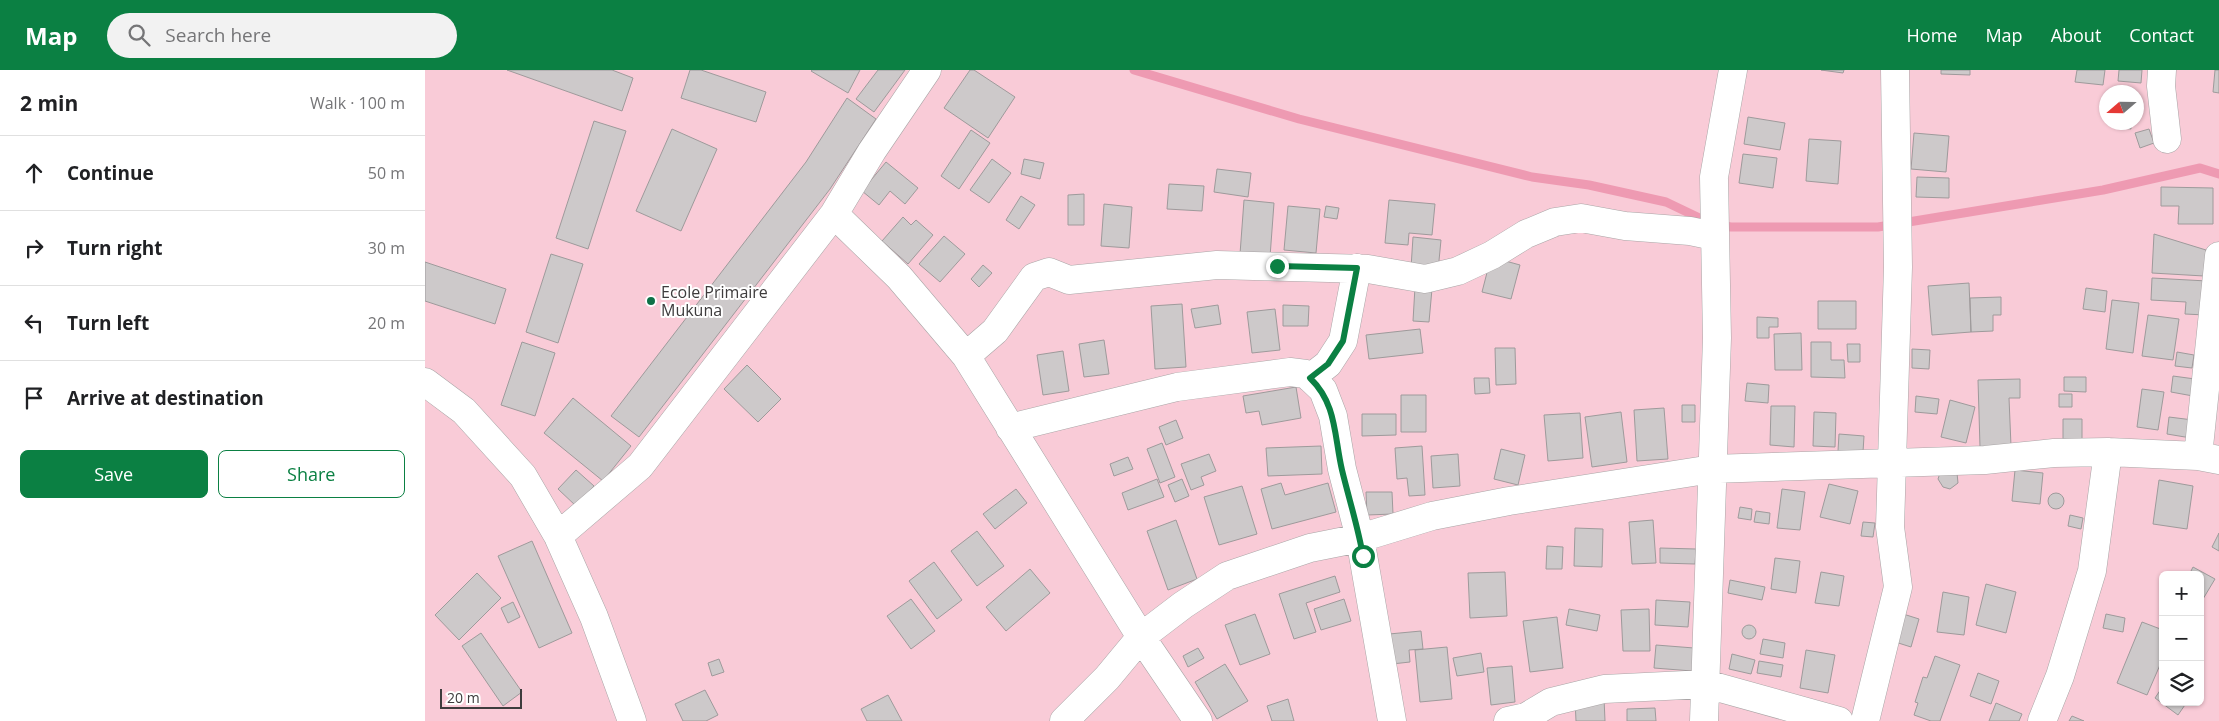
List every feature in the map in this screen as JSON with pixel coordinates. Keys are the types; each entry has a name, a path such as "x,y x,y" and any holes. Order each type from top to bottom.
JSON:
{"street":[{"path":"558,536 640,466 834,214 872,151 927,70"},
{"path":"1704,721 1717,338 1714,229 1715,178 1733,70"},
{"path":"1865,721 1898,587 1890,527 1898,267 1895,70"},
{"path":"2162,70 2161,86 2167,139"},
{"path":"834,214 899,278 966,356 1141,638 1198,721"},
{"path":"966,356 995,332 1034,277 1049,272 1069,280 1217,265 1357,268 1425,279 1466,267 1492,255 1526,234 1555,222 1581,218 1625,226 1690,230 1714,229"},
{"path":"1064,721 1107,678 1141,638 1183,605 1227,576 1310,548 1360,538 1432,516 1509,501 1712,468 1985,460 2054,453 2108,452 2208,458 2219,256"},
{"path":"1310,378 1328,364 1343,341 1357,268"},
{"path":"1010,428 1177,386 1291,372 1305,374 1323,390 1333,416 1342,469 1360,538 1392,721"},
{"path":"425,382 464,411 523,476 558,536 594,617 632,721"},
{"path":"2042,721 2060,676 2092,571 2099,538 2108,452"},
{"path":"1508,721 1525,717 1551,702 1604,689 1706,684 1839,721"}],"shaded area":[{"path":"425,70 2219,70 2219,721 425,721"}],"building":[{"path":"507,70 612,70 633,78 622,111"},
{"path":"690,70 701,70 766,92 756,122 681,98"},
{"path":"812,70 860,70 848,93 811,71"},
{"path":"878,70 905,70 874,112 856,99"},
{"path":"970,70 974,70 1015,97 988,138 944,108"},
{"path":"1821,70 1844,70 1843,73"},
{"path":"1941,70 1970,70 1970,75 1941,74"},
{"path":"2077,70 2105,70 2103,85 2075,82"},
{"path":"2119,70 2142,70 2141,83 2118,81"},
{"path":"2215,70 2219,70 2219,93 2213,92"},
{"path":"847,98 876,119 830,189 639,437 611,416 806,162"},
{"path":"1748,117 1785,123 1780,150 1744,144"},
{"path":"594,121 626,131 588,249 556,238"},
{"path":"672,129 717,149 681,231 636,211"},
{"path":"2149,129 2154,143 2140,148 2135,133"},
{"path":"971,130 990,143 959,189 941,176"},
{"path":"1914,133 1949,136 1946,172 1911,169"},
{"path":"1809,139 1841,141 1838,184 1806,181"},
{"path":"1743,154 1777,158 1773,188 1739,183"},
{"path":"992,159 1011,173 989,203 970,190"},
{"path":"1024,159 1044,163 1040,179 1021,174"},
{"path":"886,162 918,188 905,204 890,191 879,205 862,191"},
{"path":"1217,169 1251,173 1248,197 1214,192"},
{"path":"1917,177 1949,178 1949,198 1916,197"},
{"path":"1169,184 1204,186 1202,211 1167,209"},
{"path":"2161,187 2213,188 2213,224 2178,224 2179,206 2161,206"},
{"path":"1084,194 1084,225 1068,225 1068,195"},
{"path":"1021,196 1035,205 1019,229 1006,220"},
{"path":"1244,200 1274,203 1270,257 1240,254"},
{"path":"1389,200 1435,204 1432,235 1409,233 1408,245 1385,243"},
{"path":"1104,204 1132,207 1129,248 1101,246"},
{"path":"1288,206 1320,209 1316,253 1284,250"},
{"path":"1326,206 1339,208 1337,219 1324,217"},
{"path":"903,217 911,225 916,220 933,235 908,264 882,241"},
{"path":"2154,234 2206,250 2204,276 2152,273"},
{"path":"944,236 965,254 940,282 919,264"},
{"path":"1413,237 1441,240 1438,271 1411,268"},
{"path":"551,254 583,264 558,343 526,332"},
{"path":"1491,257 1520,265 1511,299 1482,292"},
{"path":"425,262 506,289 495,324 425,301"},
{"path":"983,265 992,273 979,287 971,279"},
{"path":"2152,278 2207,281 2205,315 2185,314 2186,302 2151,300"},
{"path":"1969,283 1971,332 1932,335 1928,286"},
{"path":"1415,287 1432,289 1429,322 1413,321"},
{"path":"2086,288 2107,291 2105,312 2083,309"},
{"path":"2001,297 2001,315 1993,315 1993,331 1971,332 1970,298"},
{"path":"2112,300 2139,303 2133,353 2106,349"},
{"path":"1818,301 1856,301 1856,329 1818,329"},
{"path":"1182,304 1186,367 1155,369 1151,306"},
{"path":"1218,305 1221,324 1195,328 1191,309"},
{"path":"1283,305 1309,306 1308,326 1283,326"},
{"path":"1275,309 1280,350 1252,353 1247,312"},
{"path":"2148,315 2179,319 2173,360 2142,356"},
{"path":"1757,317 1778,318 1778,327 1769,327 1769,338 1757,338"},
{"path":"1420,329 1423,353 1369,359 1366,335"},
{"path":"1801,333 1802,370 1775,370 1774,334"},
{"path":"1104,340 1109,374 1084,377 1079,344"},
{"path":"522,342 555,353 535,416 501,405"},
{"path":"1811,342 1831,342 1831,360 1844,360 1845,378 1811,377"},
{"path":"1847,344 1860,344 1860,362 1848,362"},
{"path":"1495,348 1515,348 1516,384 1496,385"},
{"path":"1912,349 1930,350 1929,369 1912,368"},
{"path":"1063,351 1069,391 1043,395 1037,355"},
{"path":"2177,352 2194,355 2192,368 2175,366"},
{"path":"747,365 781,399 758,422 724,389"},
{"path":"2173,376 2195,379 2193,396 2171,392"},
{"path":"2064,377 2086,377 2086,392 2064,391"},
{"path":"1474,378 1489,378 1490,393 1475,394"},
{"path":"2020,379 2020,398 2009,398 2011,446 1980,447 1978,380"},
{"path":"1747,383 1769,385 1768,403 1745,401"},
{"path":"1296,387 1301,418 1262,425 1259,411 1246,413 1243,396"},
{"path":"2142,389 2164,392 2158,430 2137,427"},
{"path":"2059,394 2072,394 2072,407 2059,407"},
{"path":"1401,395 1426,395 1426,432 1401,432"},
{"path":"1916,396 1939,399 1937,414 1915,412"},
{"path":"573,398 631,446 603,481 544,433"},
{"path":"1950,400 1975,407 1966,443 1941,437"},
{"path":"1682,405 1695,405 1695,422 1682,422"},
{"path":"1771,406 1795,406 1794,447 1770,445"},
{"path":"1664,408 1668,459 1637,461 1634,410"},
{"path":"1621,412 1627,462 1592,467 1585,417"},
{"path":"1814,412 1836,413 1835,447 1813,446"},
{"path":"1580,413 1583,458 1548,461 1544,415"},
{"path":"1362,414 1396,414 1396,435 1362,436"},
{"path":"2169,417 2193,420 2191,438 2167,434"},
{"path":"2063,419 2082,419 2082,440 2063,439"},
{"path":"1176,420 1183,438 1166,445 1159,427"},
{"path":"1839,434 1864,436 1863,452 1838,451"},
{"path":"1162,443 1175,477 1160,483 1147,449"},
{"path":"1321,446 1322,474 1268,476 1266,448"},
{"path":"1422,446 1425,495 1409,496 1407,478 1397,479 1395,448"},
{"path":"1501,449 1525,455 1518,485 1494,479"},
{"path":"1209,454 1216,471 1201,477 1204,485 1191,490 1181,464"},
{"path":"1458,454 1460,486 1433,488 1431,456"},
{"path":"1128,457 1133,469 1114,476 1110,464"},
{"path":"576,470 594,486 576,506 558,489"},
{"path":"2015,470 2043,473 2040,504 2012,501"},
{"path":"1940,473 1957,473 1958,483 1950,489 1943,487 1938,479"},
{"path":"1157,479 1164,497 1128,510 1122,493"},
{"path":"1182,479 1189,496 1175,502 1168,485"},
{"path":"2159,480 2193,486 2187,529 2153,524"},
{"path":"1281,483 1285,495 1328,483 1336,512 1272,529 1261,489"},
{"path":"1829,484 1858,491 1850,524 1820,517"},
{"path":"1242,486 1257,534 1219,545 1204,497"},
{"path":"1016,489 1027,503 995,529 983,514"},
{"path":"1782,489 1805,492 1800,530 1777,528"},
{"path":"1366,492 1392,492 1393,514 1367,515"},
{"path":"2053,493 2059,493 2064,498 2062,507 2053,509 2048,504 2048,498"},
{"path":"1740,507 1752,509 1751,520 1738,518"},
{"path":"1756,511 1770,513 1769,524 1754,522"},
{"path":"2070,515 2083,518 2081,529 2068,526"},
{"path":"1176,520 1197,579 1168,590 1147,531"},
{"path":"1653,520 1656,563 1632,564 1629,522"},
{"path":"1863,522 1875,523 1873,537 1861,536"},
{"path":"1575,528 1603,529 1602,567 1574,566"},
{"path":"977,531 1004,566 977,586 951,551"},
{"path":"2219,533 2219,551 2212,547"},
{"path":"532,541 572,633 539,648 498,556"},
{"path":"1547,546 1563,547 1562,569 1546,569"},
{"path":"1660,548 1696,549 1695,564 1660,563"},
{"path":"1775,558 1800,561 1796,593 1771,589"},
{"path":"934,562 962,600 937,619 909,581"},
{"path":"2193,567 2200,571 2191,571"},
{"path":"1030,569 1050,593 1006,631 986,607"},
{"path":"1505,572 1507,616 1470,618 1468,573"},
{"path":"1821,572 1844,576 1839,606 1815,603"},
{"path":"477,573 501,598 459,640 435,615"},
{"path":"2204,573 2215,579 2204,597"},
{"path":"1335,576 1340,592 1306,603 1316,632 1294,639 1279,594"},
{"path":"1730,580 1765,587 1762,600 1728,593"},
{"path":"1986,584 2016,592 2006,633 1976,625"},
{"path":"1943,592 1969,597 1964,635 1937,632"},
{"path":"911,599 935,631 911,649 887,616"},
{"path":"1344,599 1351,621 1321,630 1314,609"},
{"path":"1656,600 1690,602 1688,627 1655,625"},
{"path":"513,602 520,617 508,623 501,608"},
{"path":"1569,609 1600,615 1597,631 1566,625"},
{"path":"1649,609 1650,651 1623,651 1621,610"},
{"path":"1900,613 1919,619 1911,647 1892,641"},
{"path":"1255,614 1270,654 1240,665 1225,625"},
{"path":"2106,614 2125,618 2123,632 2103,628"},
{"path":"1557,617 1563,668 1530,672 1523,621"},
{"path":"2142,622 2159,628 2159,667 2147,695 2117,683"},
{"path":"1746,625 1752,625 1756,632 1752,639 1746,639 1742,635 1742,629"},
{"path":"1421,631 1423,649 1409,650 1410,662 1392,664 1389,634"},
{"path":"481,633 522,692 503,706 462,646"},
{"path":"1763,639 1785,643 1783,658 1760,654"},
{"path":"1656,645 1694,648 1692,671 1654,668"},
{"path":"1447,647 1452,699 1420,702 1415,650"},
{"path":"1198,648 1204,658 1188,667 1183,656"},
{"path":"1806,650 1835,655 1828,693 1800,688"},
{"path":"1481,653 1484,672 1457,676 1453,658"},
{"path":"1732,654 1755,660 1751,674 1729,669"},
{"path":"1935,656 1960,665 1940,721 1931,721 1914,715 1918,703 1915,702 1923,677 1927,678"},
{"path":"719,659 724,672 712,676 708,663"},
{"path":"1759,661 1783,665 1781,677 1757,673"},
{"path":"1225,664 1248,701 1217,719 1195,682"},
{"path":"1512,666 1515,702 1491,705 1487,668"},
{"path":"1978,673 1999,681 1991,704 1970,696"},
{"path":"705,690 718,715 706,721 683,721 675,704"},
{"path":"2159,692 2159,701 2155,698"},
{"path":"888,695 902,721 867,721 861,709"},
{"path":"1604,698 1605,721 1576,721 1575,700"},
{"path":"1288,699 1294,721 1272,721 1267,706"},
{"path":"1996,703 2022,714 2019,721 1989,721"},
{"path":"2166,706 2184,706 2178,715"},
{"path":"1655,708 1656,721 1627,721 1627,709"},
{"path":"2072,716 2084,721 2069,721"}],"waterway":[{"path":"1134,70 1299,119 1532,177 1589,185 1666,202 1712,224 1731,227 1878,227 2103,190 2200,168 2219,174"}],"place":[{"name":"Ecole Primaire Mukuna","path":"651,301"}],"route":[{"path":"1277,266 1357,268 1343,341 1328,364 1310,378 1323,390 1333,416 1342,469 1363,556"}]}
